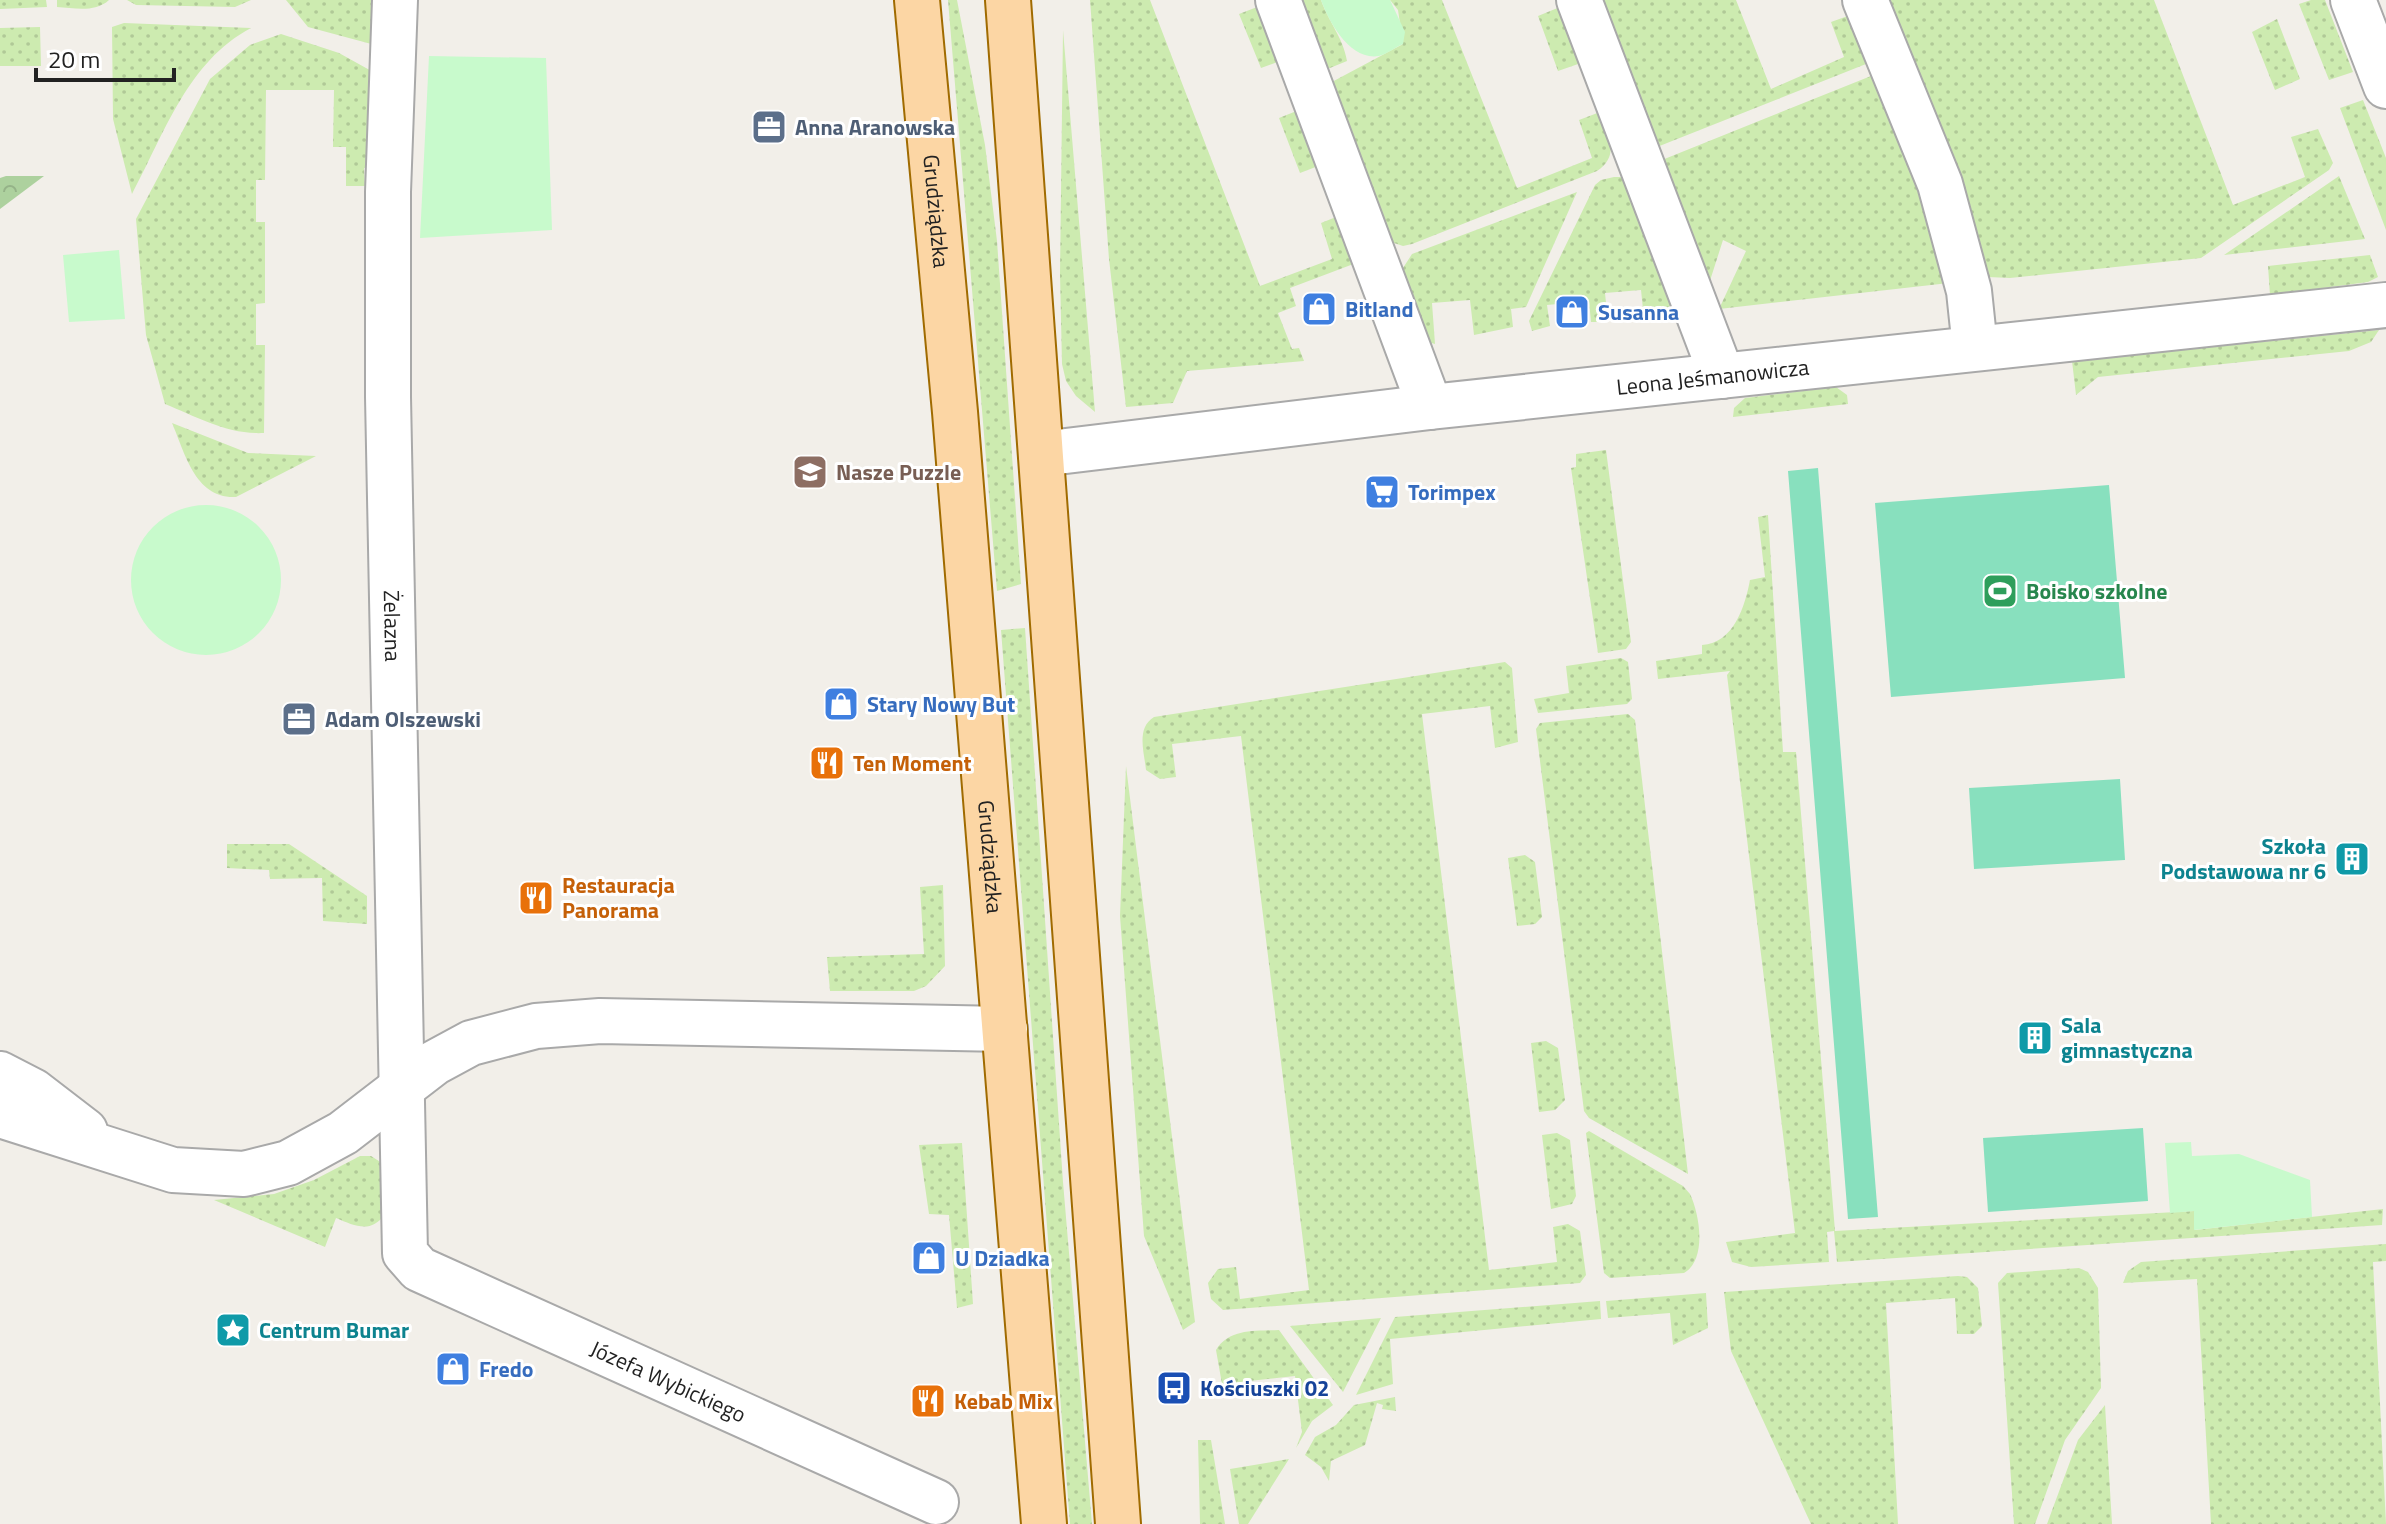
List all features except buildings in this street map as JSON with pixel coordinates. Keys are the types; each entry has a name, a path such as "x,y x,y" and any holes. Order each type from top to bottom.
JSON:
{"main road":[{"name":"Grudziądzka","path":"917,0 955,412 1044,1524"},
{"path":"1008,0 1118,1524"}],"street":[{"name":"Żelazna","path":"395,0 388,192 388,397 405,1253"},
{"path":"1278,0 1430,407"},
{"path":"1579,0 1722,376"},
{"path":"1865,0 1940,184 1969,291 1975,348"},
{"path":"2353,0 2386,86"},
{"name":"Leona Jeśmanowicza","path":"1041,454 1430,407 2386,305"},
{"path":"0,1115 99,1144 154,1166 198,1174 268,1170 288,1163 343,1133 447,1055 471,1043 536,1026 572,1022 1005,1029"},
{"path":"0,1074 61,1110 99,1144"},
{"name":"Józefa Wybickiego","path":"405,1253 419,1269 936,1502"}],"green space":[{"path":"0,0 46,0 47,7 0,9"},
{"path":"57,0 109,0 97,7 84,9 57,7"},
{"path":"127,0 251,0 235,7 136,5"},
{"path":"286,0 376,0 375,45 308,27"},
{"path":"948,0 957,0 985,145 997,241 1021,584 997,591"},
{"path":"1090,0 1150,0 1260,286 1332,259 1321,223 1346,213 1364,260 1290,288 1296,306 1278,313 1292,349 1299,348 1304,361 1187,371 1173,403 1126,407 1109,259"},
{"path":"1298,0 1321,0 1347,61 1325,70"},
{"path":"1321,0 1390,0 1405,32 1403,44 1379,56 1359,52 1335,29"},
{"path":"1390,0 1442,0 1517,188 1592,158 1579,120 1600,112 1611,151 1604,165 1597,171 1412,244 1403,246 1391,242 1330,83 1403,44 1398,10"},
{"path":"1590,0 1736,0 1771,89 1844,57 1831,22 1856,13 1871,62 1657,147"},
{"path":"1889,0 2154,0 2233,205 2305,177 2291,137 2318,129 2333,163 2329,170 2201,258 2010,278 1988,277"},
{"path":"2325,0 2353,72 2329,80 2299,4"},
{"path":"1265,4 1286,59 1261,68 1239,14"},
{"path":"1560,7 1581,63 1558,71 1538,16"},
{"path":"2277,19 2300,79 2275,90 2252,32"},
{"path":"124,23 251,28 210,59 194,79 167,124 132,194 113,119 112,27"},
{"path":"40,27 41,66 0,66 0,28"},
{"path":"1063,30 1095,412 1076,396 1066,381 1062,364"},
{"path":"281,34 339,53 375,73 373,167 364,168 365,186 346,186 346,147 333,147 334,90 266,90 265,180 256,180 256,222 265,222 265,303 256,304 256,345 265,345 264,433 251,433 213,424 165,404 146,335 136,219 210,79 250,45"},
{"path":"429,56 546,58 552,230 420,238"},
{"path":"1871,76 1880,80 1930,208 1949,283 1719,309 1746,251 1723,240 1707,290 1657,162"},
{"path":"2363,100 2386,158 2386,230 2340,108"},
{"path":"1304,108 1326,163 1300,173 1279,118"},
{"path":"44,176 0,209 0,178"},
{"path":"2339,176 2365,239 2224,255"},
{"path":"1614,177 1625,177 1678,316 1644,319 1641,290 1605,293 1608,322 1591,322 1589,301 1547,305 1550,326 1532,331 1529,321 1595,185"},
{"path":"1577,192 1526,307 1511,309 1513,327 1474,335 1470,300 1432,303 1435,344 1428,342 1403,268 1412,254"},
{"path":"119,250 125,319 69,322 63,255"},
{"path":"2370,255 2378,277 2368,282 2270,295 2268,266"},
{"path":"2379,330 2371,342 2349,351 2098,377 2076,395 2072,361"},
{"path":"1836,387 1847,395 1848,404 1733,417 1734,408 1745,398"},
{"path":"172,423 248,453 316,456 236,497 222,496 201,482 194,472"},
{"path":"1606,450 1631,642 1626,649 1598,653 1571,468 1576,467 1576,454"},
{"path":"1818,468 1878,1217 1848,1219 1788,471"},
{"name":"Boisko szkolne","path":"2109,485 2125,678 1891,697 1875,503"},
{"path":"206,505 235,511 259,527 275,551 281,580 275,609 259,633 235,649 206,655 177,649 153,633 137,609 131,580 137,551 153,527 177,511"},
{"path":"1768,515 1783,752 1796,752 1835,1231 2194,1211 2195,1230 2383,1209 2382,1225 1837,1262 1834,1231 1827,1232 1829,1262 1751,1267 1732,1262 1726,1242 1795,1233 1727,675 1730,671 1658,679 1656,661 1702,654 1702,645 1713,643 1730,630 1745,601 1750,580 1765,577 1758,517"},
{"path":"1025,628 1063,1182 1092,1524 1070,1524 1001,630"},
{"path":"1621,658 1628,662 1632,699 1627,704 1538,713 1534,699 1569,693 1566,666"},
{"path":"1505,662 1512,668 1518,742 1495,748 1490,706 1422,714 1489,1270 1557,1262 1553,1227 1568,1224 1580,1231 1586,1275 1580,1283 1223,1310 1211,1299 1208,1283 1218,1269 1236,1267 1240,1299 1309,1290 1241,736 1172,744 1176,777 1160,779 1146,770 1142,740 1145,727 1154,717"},
{"path":"1628,714 1635,720 1688,1174 1589,1118 1584,1111 1536,729 1540,723"},
{"path":"1126,766 1195,1322 1183,1330 1144,1236 1120,916"},
{"path":"2120,779 2125,860 1974,869 1969,788"},
{"path":"227,844 289,844 367,896 367,924 323,921 322,878 270,879 269,870 227,868"},
{"path":"1525,855 1535,862 1542,917 1535,924 1517,926 1508,858"},
{"path":"943,885 945,966 926,986 914,991 830,991 827,957 924,954 920,887"},
{"path":"1546,1041 1558,1048 1565,1100 1555,1110 1539,1112 1531,1043"},
{"path":"2143,1128 2148,1201 1988,1212 1983,1138"},
{"path":"1589,1131 1683,1186 1690,1194 1699,1225 1699,1248 1691,1267 1684,1273 1610,1278 1604,1273 1586,1133"},
{"path":"1557,1133 1570,1140 1576,1196 1572,1204 1551,1209 1542,1135"},
{"path":"2191,1142 2192,1156 2239,1154 2310,1180 2312,1217 2194,1230 2194,1211 2170,1213 2165,1143"},
{"path":"962,1143 973,1304 957,1308 949,1215 929,1214 919,1145"},
{"path":"360,1156 371,1156 382,1163 385,1214 368,1226 356,1226 336,1218 325,1247 214,1200 274,1194 314,1180"},
{"path":"2386,1244 2386,1261 2373,1262 2386,1524 2211,1524 2197,1279 2123,1283 2128,1271 2141,1262"},
{"path":"2079,1268 2088,1272 2098,1288 2101,1388 2065,1440 2035,1524 2014,1524 1998,1283 2007,1273"},
{"path":"1967,1277 1978,1288 1982,1326 1974,1334 1957,1334 1955,1298 1886,1303 1898,1524 1811,1524 1731,1351 1724,1292"},
{"path":"1706,1293 1708,1328 1673,1345 1670,1313 1608,1318 1606,1301"},
{"path":"1600,1301 1601,1319 1390,1339 1393,1384 1356,1395 1395,1317"},
{"path":"1381,1318 1343,1392 1290,1326"},
{"path":"1279,1330 1333,1405 1312,1421 1296,1448 1302,1432 1295,1376 1222,1384 1216,1350 1236,1334"},
{"path":"1395,1397 1396,1411 1382,1409 1383,1405 1377,1403 1365,1445 1331,1461 1329,1481 1321,1467 1305,1455 1315,1437 1336,1425 1354,1405"},
{"path":"2105,1405 2112,1524 2047,1524 2078,1440"},
{"path":"1198,1440 1211,1440 1225,1524 1200,1524"},
{"path":"1289,1459 1248,1524 1239,1524 1230,1469"}],"place":[{"name":"Anna Aranowska","path":"769,127"},
{"name":"Bitland","path":"1319,309"},
{"name":"Susanna","path":"1572,312"},
{"name":"Nasze Puzzle","path":"810,472"},
{"name":"Torimpex","path":"1382,492"},
{"name":"Boisko szkolne","path":"2000,591"},
{"name":"Stary Nowy But","path":"841,704"},
{"name":"Adam Olszewski","path":"299,719"},
{"name":"Ten Moment","path":"827,763"},
{"name":"Szkoła Podstawowa nr 6","path":"2352,859"},
{"name":"Restauracja Panorama","path":"536,898"},
{"name":"Sala gimnastyczna","path":"2035,1038"},
{"name":"U Dziadka","path":"929,1258"},
{"name":"Centrum Bumar","path":"233,1330"},
{"name":"Fredo","path":"453,1369"},
{"name":"Kościuszki 02","path":"1174,1388"},
{"name":"Kebab Mix","path":"928,1401"}]}
